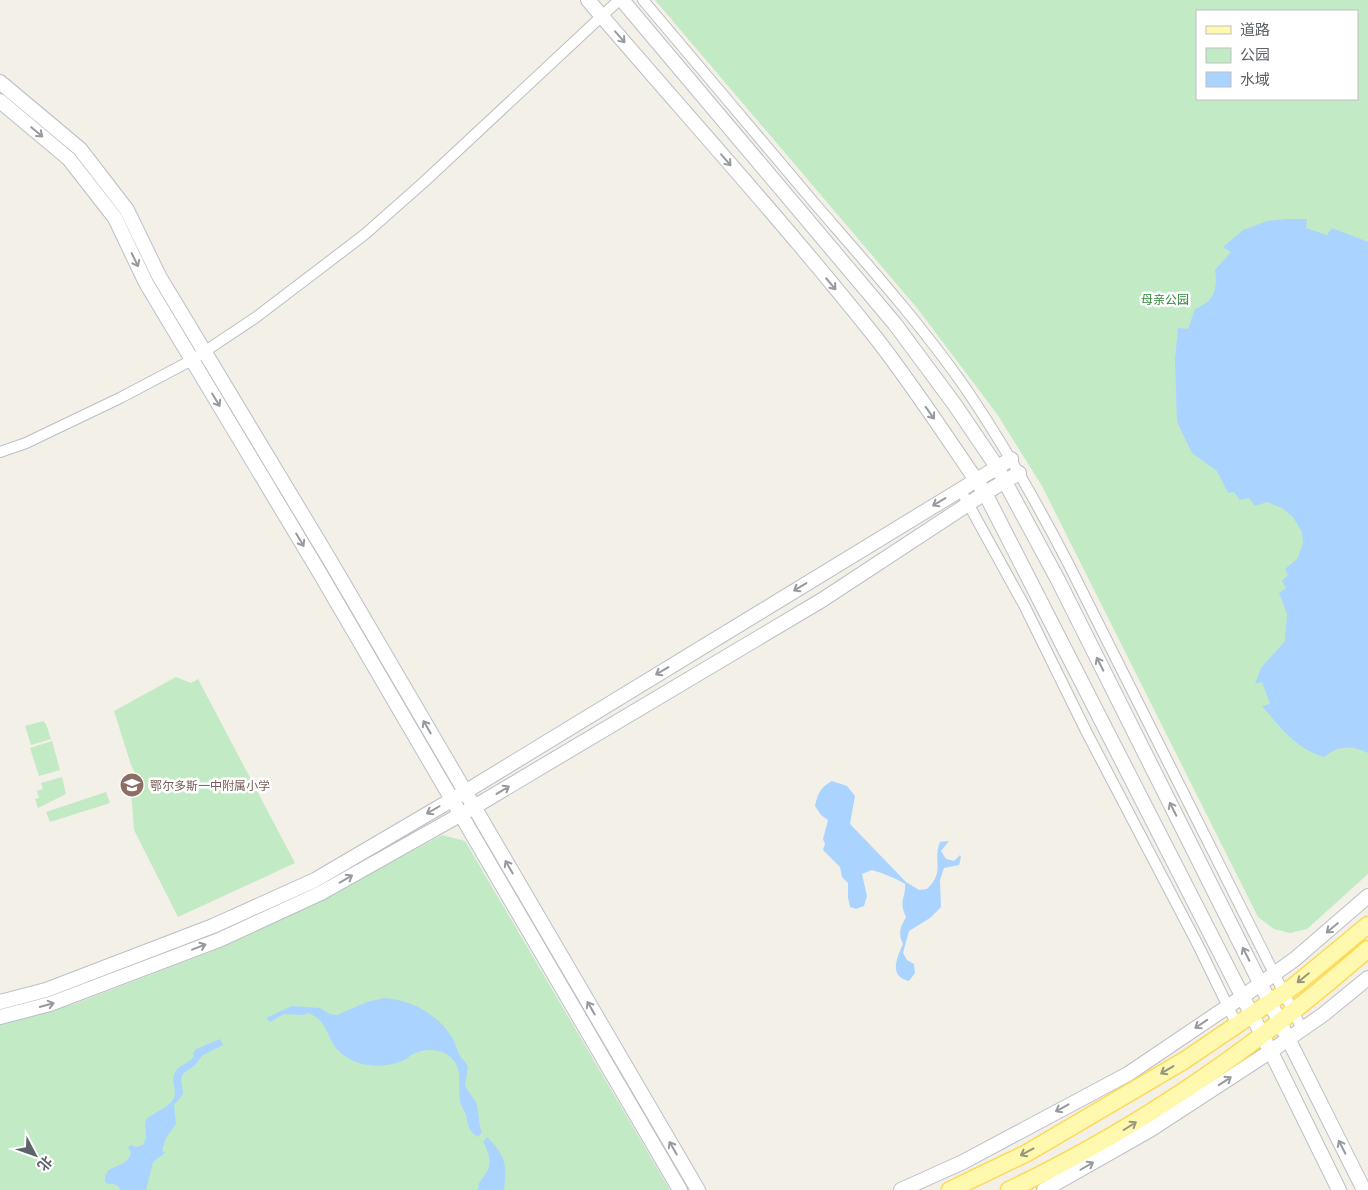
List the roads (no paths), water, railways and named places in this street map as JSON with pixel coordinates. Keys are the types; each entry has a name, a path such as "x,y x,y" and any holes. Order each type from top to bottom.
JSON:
{"main road":[{"path":"950,1190 1026,1153 1185,1060 1284,992 1368,925"},
{"path":"1010,1190 1110,1138 1173,1099 1280,1023 1368,949"}],"street":[{"path":"588,0 788,232 876,338 985,493 1263,1036 1339,1190"},
{"path":"0,452 26,443 192,360 256,318 364,235 620,0 895,324 955,405 997,467 1058,580 1364,1190"},
{"path":"643,0 810,198 895,295 962,384 1011,458 1069,565 1302,1029"},
{"path":"0,82 80,149 128,210 159,276 331,562 698,1190"},
{"path":"0,101 69,159 115,218 146,283 318,570 680,1190"},
{"path":"0,1002 46,990 214,926 315,880 465,792 1011,458"},
{"path":"0,1017 50,1004 219,940 321,893 474,807 822,600 969,503 1019,473"},
{"path":"960,489 1025,607 1237,1025"},
{"path":"901,1190 963,1162 1128,1074 1261,984 1368,896"},
{"path":"1044,1190 1150,1130 1324,1014 1368,978"}],"water":[{"path":"1307,219 1306,228 1327,235 1332,228 1368,242 1368,753 1363,750 1340,748 1325,757 1315,754 1290,737 1262,706 1270,704 1262,682 1255,684 1261,668 1285,641 1287,614 1279,593 1286,588 1282,581 1288,575 1285,569 1297,559 1303,544 1302,532 1293,517 1282,508 1267,502 1255,506 1249,498 1240,500 1234,492 1228,493 1217,471 1192,453 1177,422 1175,360 1178,328 1188,329 1195,309 1207,303 1213,294 1216,283 1215,270 1231,252 1223,247 1243,230 1267,221"},
{"path":"832,781 847,786 855,796 850,824 906,882 919,890 927,889 936,876 940,842 949,841 941,851 946,859 954,861 960,855 961,857 959,865 944,868 940,880 941,907 930,918 909,931 903,953 907,960 914,964 915,973 909,981 902,979 896,971 898,955 903,944 900,934 901,927 906,917 902,903 905,884 872,870 862,874 867,896 864,906 856,909 850,907 848,883 842,877 840,867 823,850 825,844 823,839 828,820 821,815 815,806 820,791"},
{"path":"384,998 394,999 422,1009 438,1021 452,1038 459,1054 468,1067 465,1086 477,1104 482,1132 478,1137 469,1128 460,1101 457,1065 448,1055 434,1050 425,1051 415,1053 405,1060 394,1064 372,1066 344,1056 334,1045 323,1024 308,1013 303,1015 284,1014 270,1022 266,1018 292,1006 320,1008 330,1014 337,1015 367,1002"},
{"path":"220,1039 223,1045 203,1055 181,1078 183,1094 174,1105 176,1124 166,1138 162,1150 165,1153 153,1162 146,1190 120,1190 116,1185 105,1182 108,1171 128,1159 131,1153 128,1147 131,1145 136,1147 143,1145 146,1138 145,1124 147,1119 174,1098 173,1078 175,1072 194,1057 193,1053 196,1049"},
{"path":"487,1137 502,1155 504,1161 504,1190 478,1190 479,1183 489,1165 488,1153 483,1142"}],"place":[{"name":"鄂尔多斯一中附属小学","path":"132,785"}],"park label":[{"name":"母亲公园","path":"1165,299"}]}
